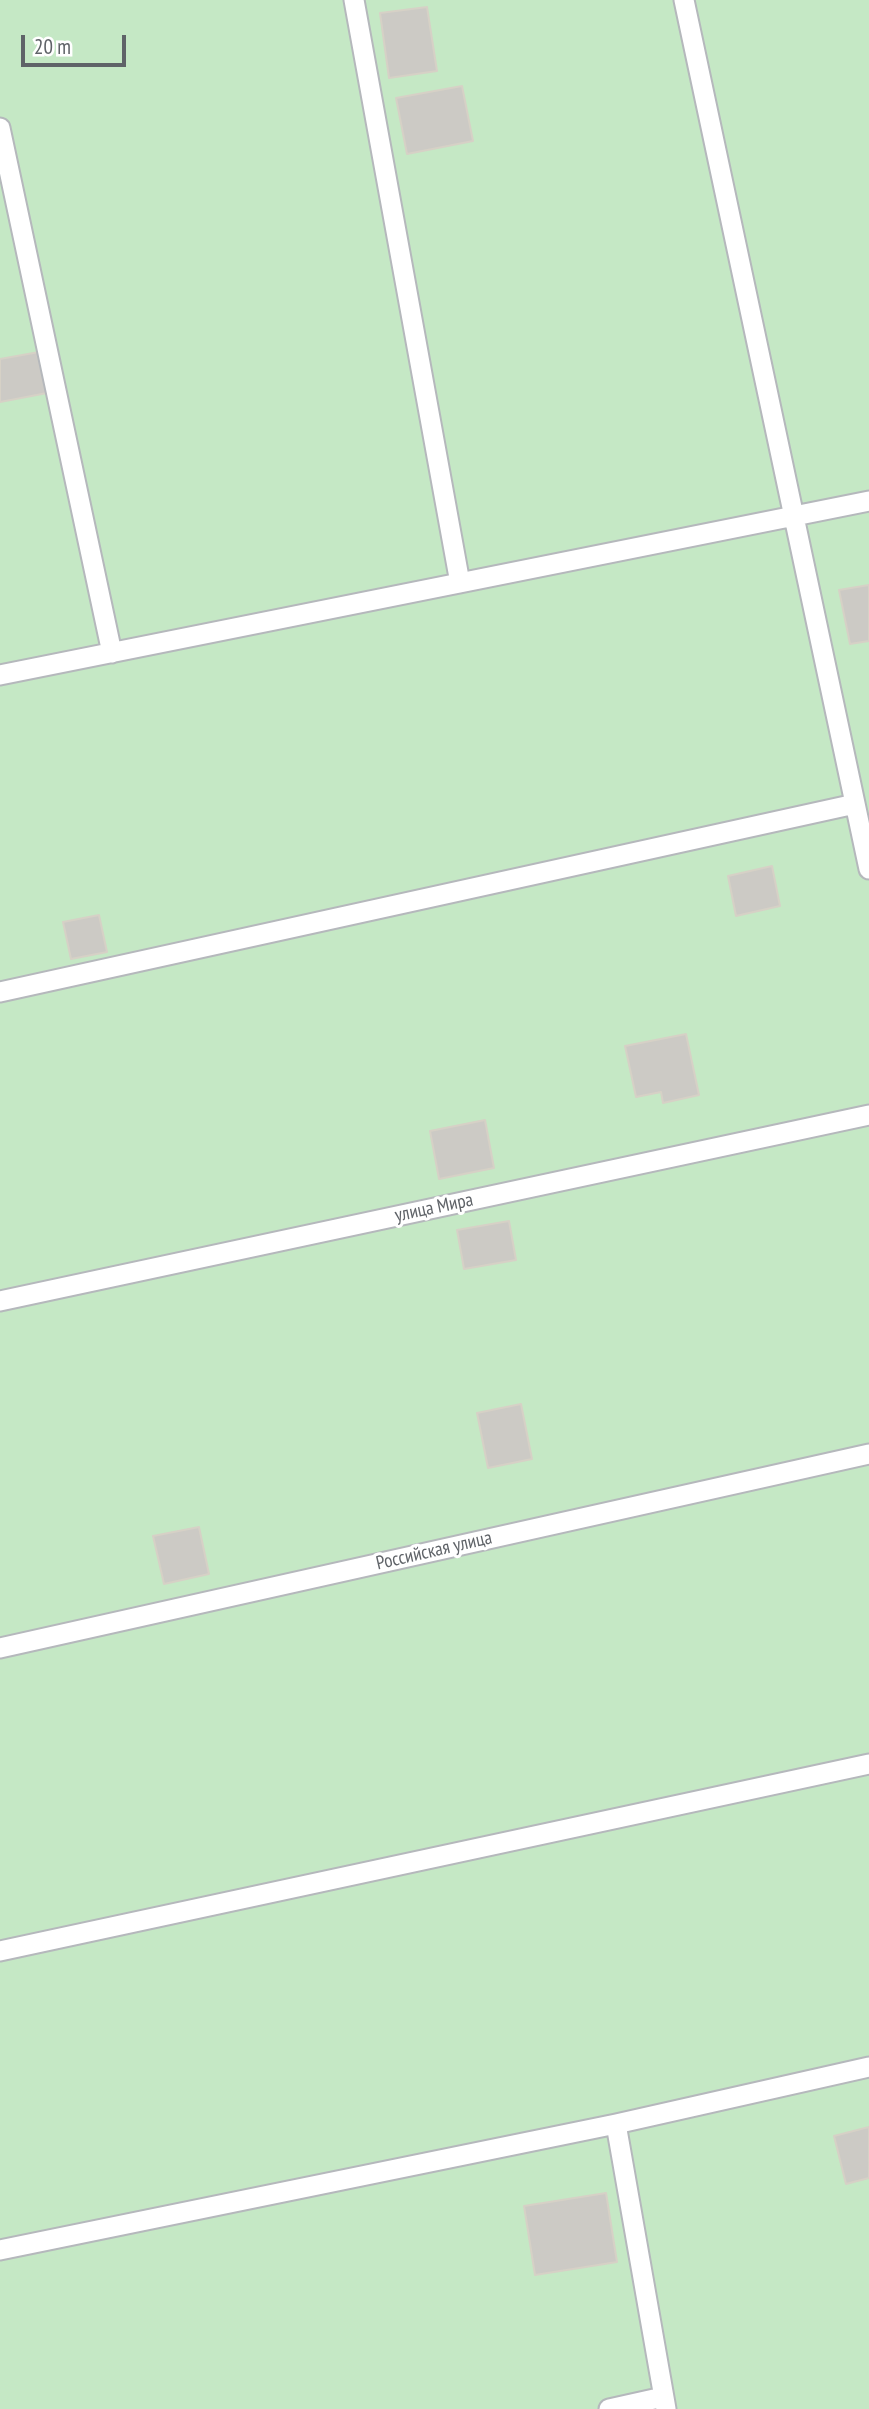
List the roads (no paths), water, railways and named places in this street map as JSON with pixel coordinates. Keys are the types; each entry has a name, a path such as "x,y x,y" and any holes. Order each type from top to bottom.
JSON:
{"lane":[{"path":"354,0 460,583"},
{"path":"684,0 868,862"},
{"path":"0,128 112,653"},
{"path":"0,675 869,500"},
{"path":"0,992 855,804"},
{"name":"улица Мира","path":"0,1301 869,1115"},
{"name":"Российская улица","path":"0,1648 869,1454"},
{"path":"0,1951 869,1764"},
{"path":"0,2250 617,2124 869,2067"},
{"path":"609,2409 664,2403 617,2124"}]}
